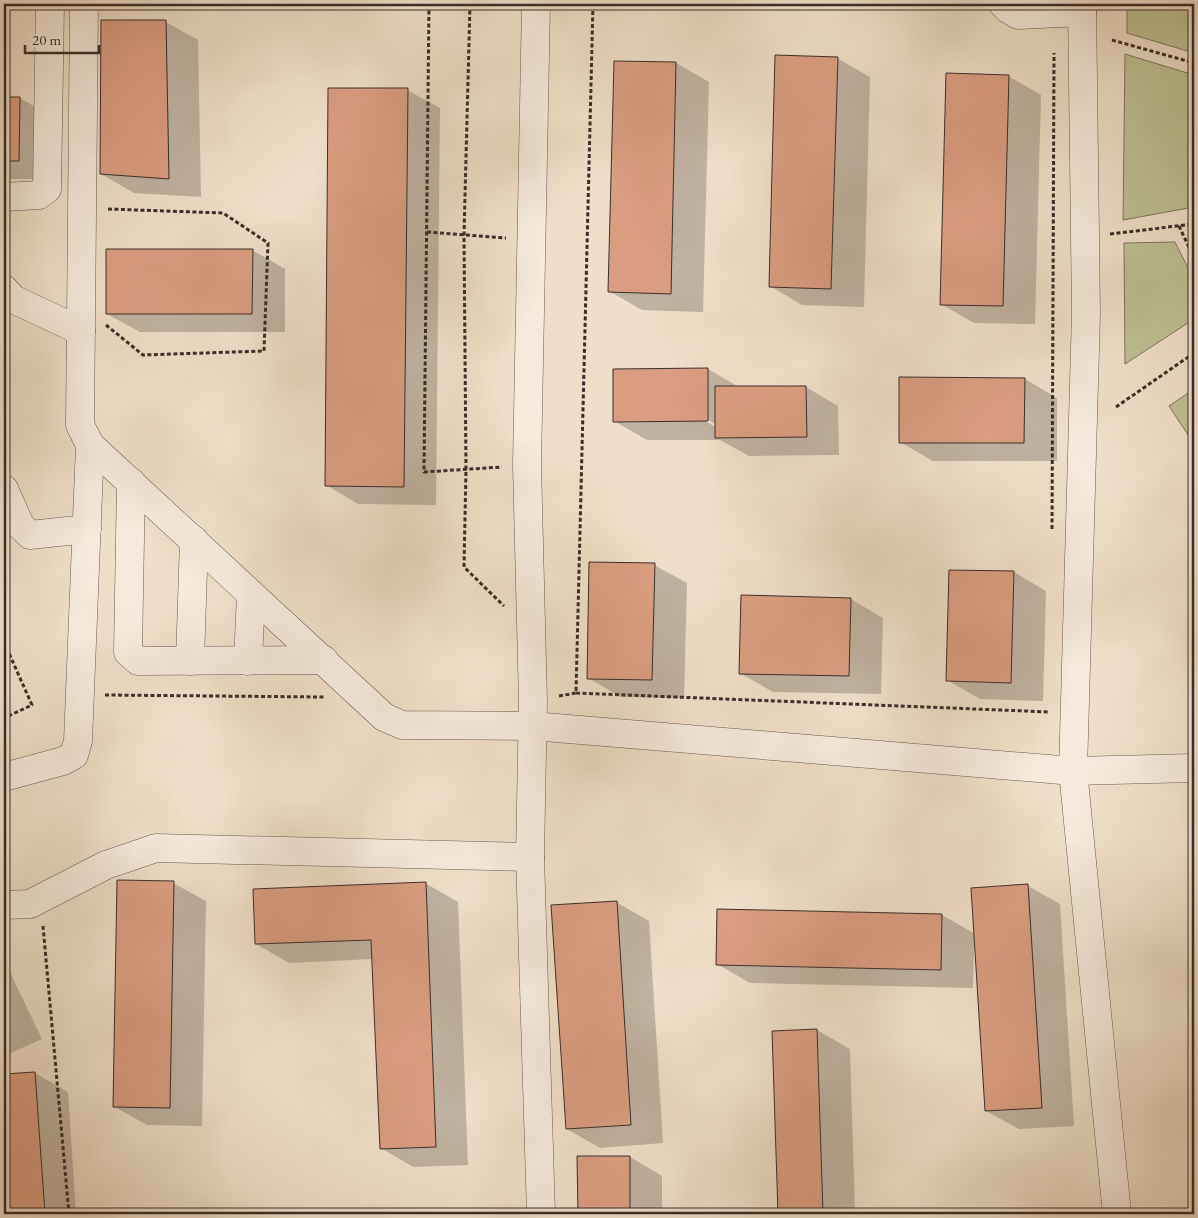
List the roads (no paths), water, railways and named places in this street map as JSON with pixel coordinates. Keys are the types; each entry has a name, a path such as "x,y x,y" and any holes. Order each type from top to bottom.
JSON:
{"street":[{"path":"4,197 39,195 46,189 50,4"},
{"path":"84,4 80,426 90,445 384,717 402,725 533,713 1074,771 1194,768"},
{"path":"536,4 527,465 533,713 530,857 541,1214"},
{"path":"1003,4 1018,15 1054,13 1082,8 1086,313 1063,713 1074,771 1117,1214"},
{"path":"7,297 81,332"},
{"path":"4,777 62,761 74,755 78,741 90,445"},
{"path":"131,482 128,652 138,661 324,660"},
{"path":"4,489 20,525 30,535 87,529"},
{"path":"190,661 194,540"},
{"path":"248,661 252,594"},
{"path":"4,905 30,904 106,864 156,848 530,857"}]}
